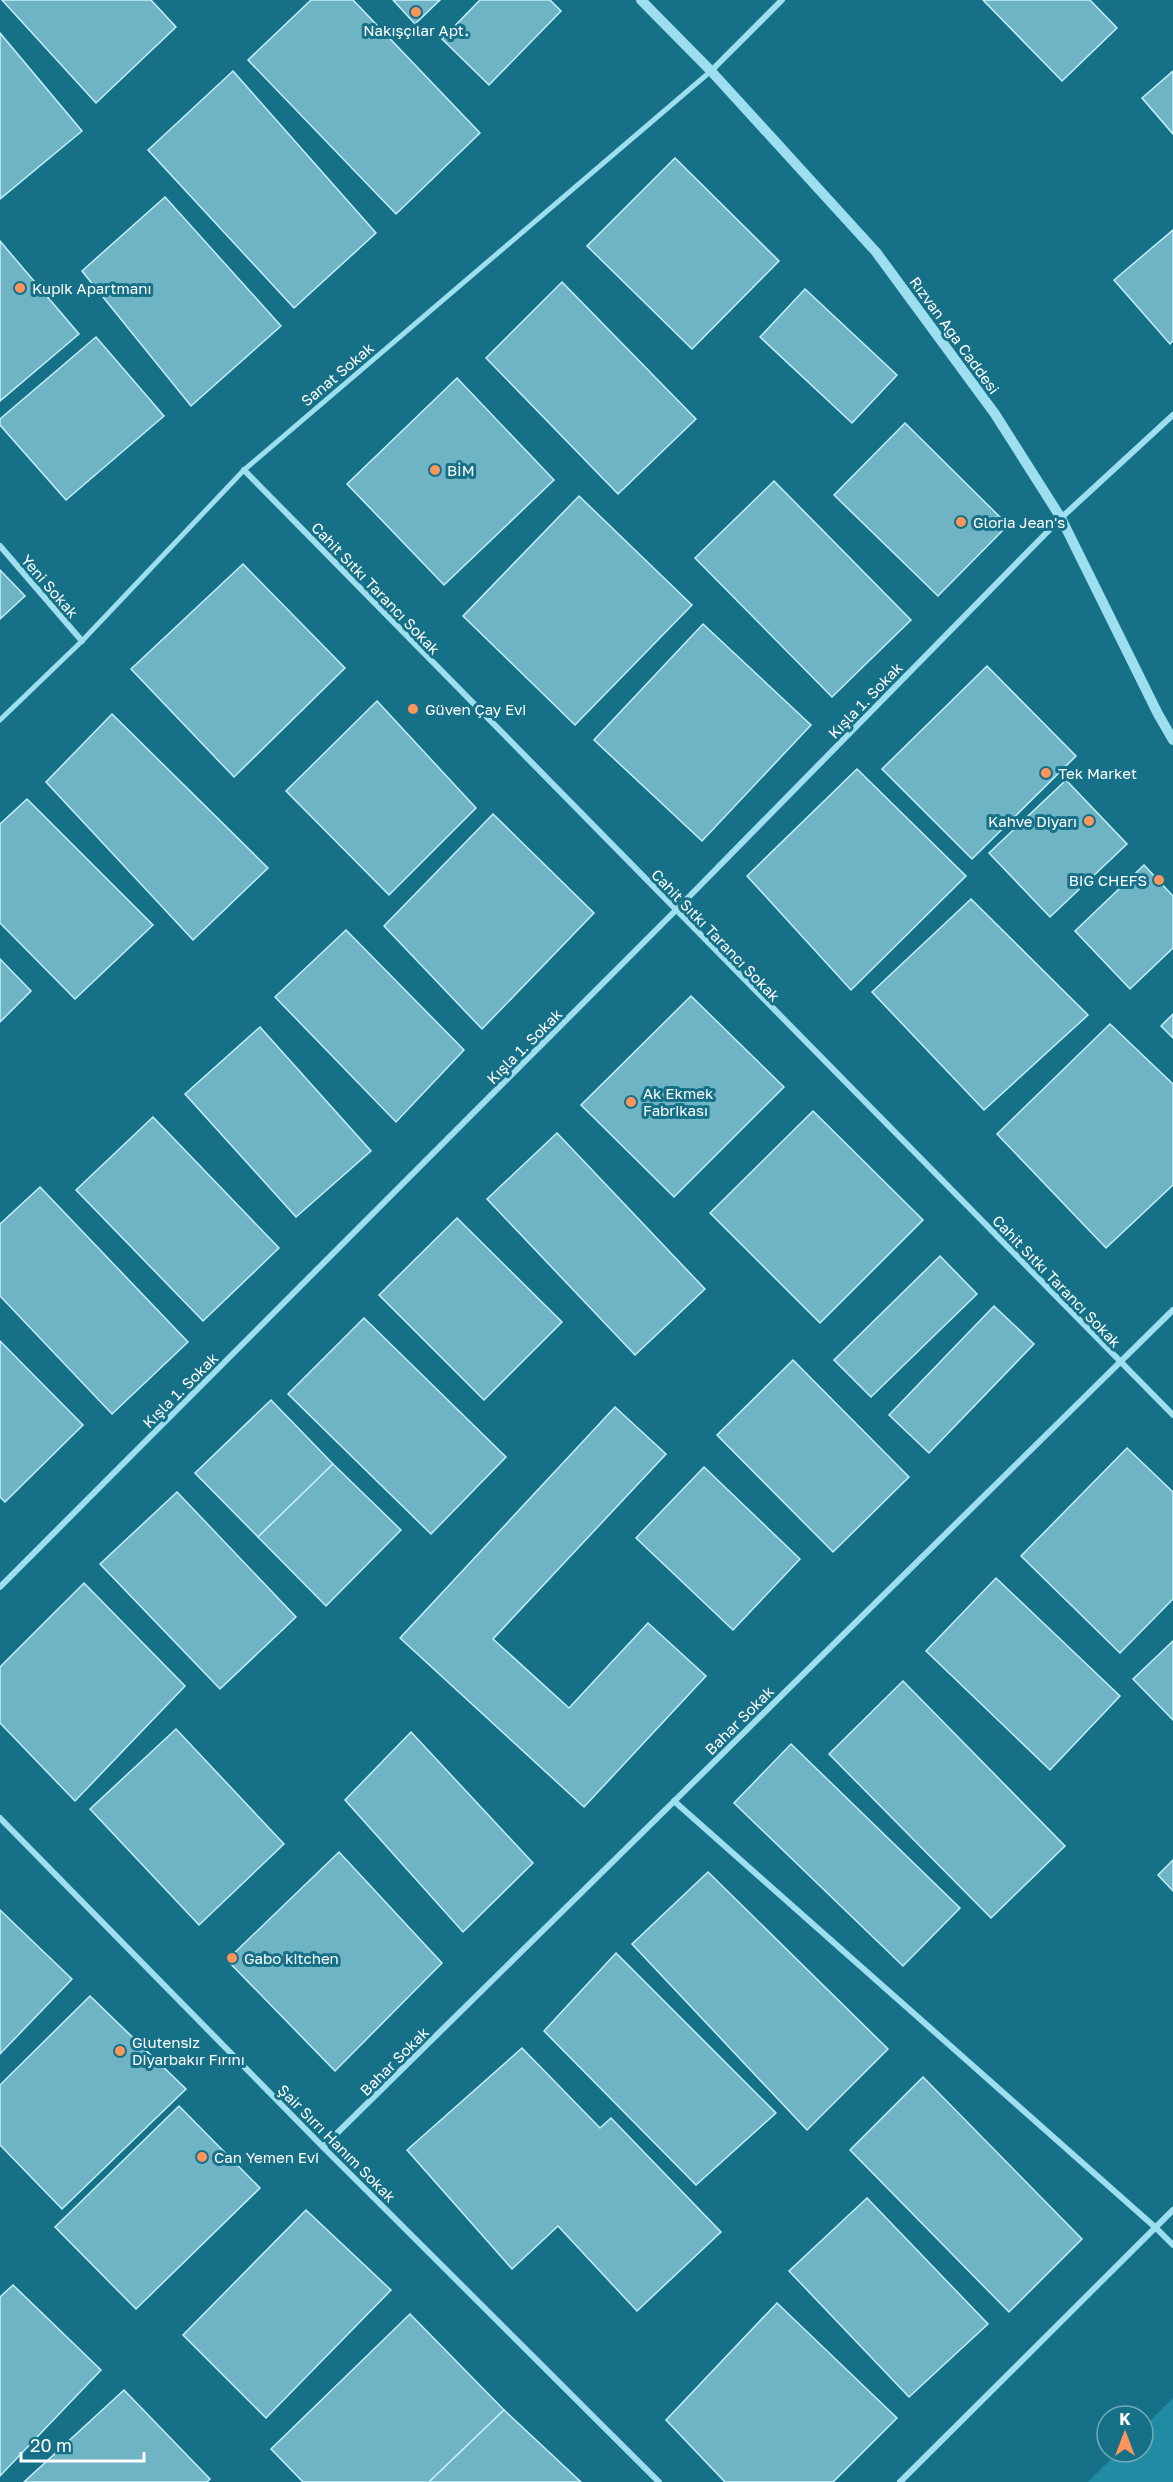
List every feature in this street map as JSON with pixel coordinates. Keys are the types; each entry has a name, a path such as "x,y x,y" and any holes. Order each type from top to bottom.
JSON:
{"street":[{"name":"Rızvan Ağa Caddesi","path":"641,0 711,70 876,252 995,414 1060,518 1173,740"},
{"path":"711,70 782,0"},
{"name":"Sanat Sokak","path":"0,720 82,641 244,470 711,70"},
{"name":"Kışla 1. Sokak","path":"0,1587 676,910 1060,518 1173,415"},
{"name":"Cahit Sıtkı Tarancı Sokak","path":"244,470 1173,1415"},
{"name":"Yeni Sokak","path":"0,546 82,641"},
{"name":"Bahar Sokak","path":"324,2147 1173,1310"},
{"path":"674,1801 1173,2245"},
{"name":"Şair Sırrı Hanım Sokak","path":"0,1818 659,2482"},
{"path":"900,2482 1173,2210"}],"shaded area":[{"path":"1173,2398 1173,2482 1088,2482 1106,2464 1155,2464 1155,2416"}],"building":[{"path":"2,0 151,0 176,27 96,103"},
{"path":"311,0 353,0 480,133 396,214 248,60"},
{"name":"Nakışçılar Apt.","path":"393,0 440,0 415,24"},
{"path":"480,0 550,0 561,11 489,85 442,39"},
{"path":"983,0 1090,0 1117,28 1062,81"},
{"path":"0,33 82,131 0,199"},
{"path":"233,71 376,233 294,308 148,150"},
{"path":"1173,71 1173,134 1142,98"},
{"path":"675,158 779,261 692,349 587,246"},
{"path":"165,197 281,326 191,406 82,271"},
{"path":"1173,230 1173,341 1170,344 1114,280"},
{"name":"Kupik Apartmanı","path":"0,241 79,334 0,401"},
{"path":"562,282 696,419 618,494 486,358"},
{"path":"805,289 897,375 852,423 760,337"},
{"path":"96,337 164,416 66,500 0,425 0,419"},
{"path":"457,378 554,480 444,585 347,484"},
{"path":"905,423 1008,525 938,596 834,495"},
{"path":"774,481 911,620 832,697 695,558"},
{"path":"579,496 692,605 575,725 463,616"},
{"path":"243,564 345,668 234,777 131,669"},
{"path":"0,570 25,596 0,619"},
{"path":"703,624 811,725 702,841 594,740"},
{"path":"987,666 1076,756 972,859 882,769"},
{"path":"377,701 476,808 389,895 286,791"},
{"path":"112,714 268,868 193,940 46,782"},
{"path":"857,769 966,876 851,990 747,876"},
{"path":"1066,780 1127,844 1050,917 989,853"},
{"path":"27,799 153,925 75,999 0,923 0,824"},
{"path":"493,814 594,913 482,1029 384,926"},
{"path":"1144,865 1173,896 1173,948 1130,989 1075,931"},
{"path":"971,899 1088,1015 984,1110 872,992"},
{"path":"346,930 464,1050 396,1122 275,997"},
{"path":"0,959 31,991 0,1022"},
{"path":"691,996 784,1087 674,1197 581,1105"},
{"path":"1173,1014 1173,1038 1161,1026"},
{"path":"1110,1024 1173,1084 1173,1185 1106,1248 997,1134"},
{"path":"260,1027 371,1151 296,1217 185,1094"},
{"path":"813,1111 923,1220 820,1323 710,1213"},
{"path":"153,1117 279,1248 203,1321 76,1190"},
{"path":"557,1133 705,1289 635,1355 487,1199"},
{"path":"40,1187 188,1342 112,1414 0,1296 0,1224"},
{"path":"457,1218 562,1322 484,1400 379,1295"},
{"path":"940,1256 977,1294 871,1397 834,1360"},
{"path":"994,1306 1034,1344 929,1453 889,1415"},
{"path":"364,1318 506,1457 431,1534 288,1394"},
{"path":"0,1341 83,1425 5,1502 0,1497"},
{"path":"793,1360 909,1477 833,1552 717,1435"},
{"path":"271,1400 333,1464 258,1537 195,1473"},
{"path":"615,1407 666,1454 493,1639 569,1708 648,1623 706,1676 584,1807 400,1638"},
{"path":"1127,1448 1173,1492 1173,1599 1120,1653 1021,1556"},
{"path":"333,1464 401,1530 326,1606 258,1537"},
{"path":"704,1467 800,1559 733,1630 636,1538"},
{"path":"177,1492 296,1617 220,1689 100,1564"},
{"path":"996,1578 1120,1696 1050,1770 926,1651"},
{"path":"84,1583 185,1686 75,1801 0,1723 0,1667"},
{"path":"1173,1641 1173,1720 1133,1679"},
{"path":"903,1681 1065,1846 991,1918 829,1754"},
{"path":"176,1729 284,1844 199,1925 90,1809"},
{"path":"411,1732 533,1863 463,1932 345,1800"},
{"path":"791,1744 960,1908 903,1966 734,1803"},
{"path":"339,1852 442,1963 335,2071 227,1960"},
{"path":"1173,1860 1173,1891 1158,1875"},
{"path":"708,1872 888,2049 807,2130 632,1944"},
{"path":"0,1910 72,1979 0,2054"},
{"path":"616,1953 776,2113 696,2185 544,2031"},
{"path":"90,1996 186,2089 62,2209 0,2145 0,2085"},
{"path":"522,2048 600,2128 611,2118 721,2232 637,2311 558,2226 512,2269 407,2150"},
{"path":"923,2077 1082,2239 1009,2312 850,2150"},
{"path":"179,2106 260,2188 136,2309 55,2227"},
{"path":"867,2198 988,2324 909,2397 789,2271"},
{"path":"306,2210 391,2290 266,2418 183,2335"},
{"path":"13,2285 101,2370 0,2476 0,2297"},
{"path":"777,2303 897,2418 833,2482 725,2482 666,2420"},
{"path":"410,2314 504,2410 429,2482 303,2482 271,2449"},
{"path":"124,2390 210,2479 207,2482 24,2482"},
{"path":"504,2410 581,2482 429,2482"}],"place":[{"name":"Nakışçılar Apt.","path":"416,12"},
{"name":"Kupik Apartmanı","path":"20,288"},
{"name":"BİM","path":"435,470"},
{"name":"Gloria Jean's","path":"961,522"},
{"name":"Güven Çay Evi","path":"413,709"},
{"name":"Tek Market","path":"1046,773"},
{"name":"Kahve Diyarı","path":"1089,821"},
{"name":"BIG CHEFS","path":"1159,880"},
{"name":"Ak Ekmek Fabrikası","path":"631,1102"},
{"name":"Gabo kitchen","path":"232,1958"},
{"name":"Glutensiz Diyarbakır Fırını","path":"120,2051"},
{"name":"Can Yemen Evi","path":"202,2157"}]}
